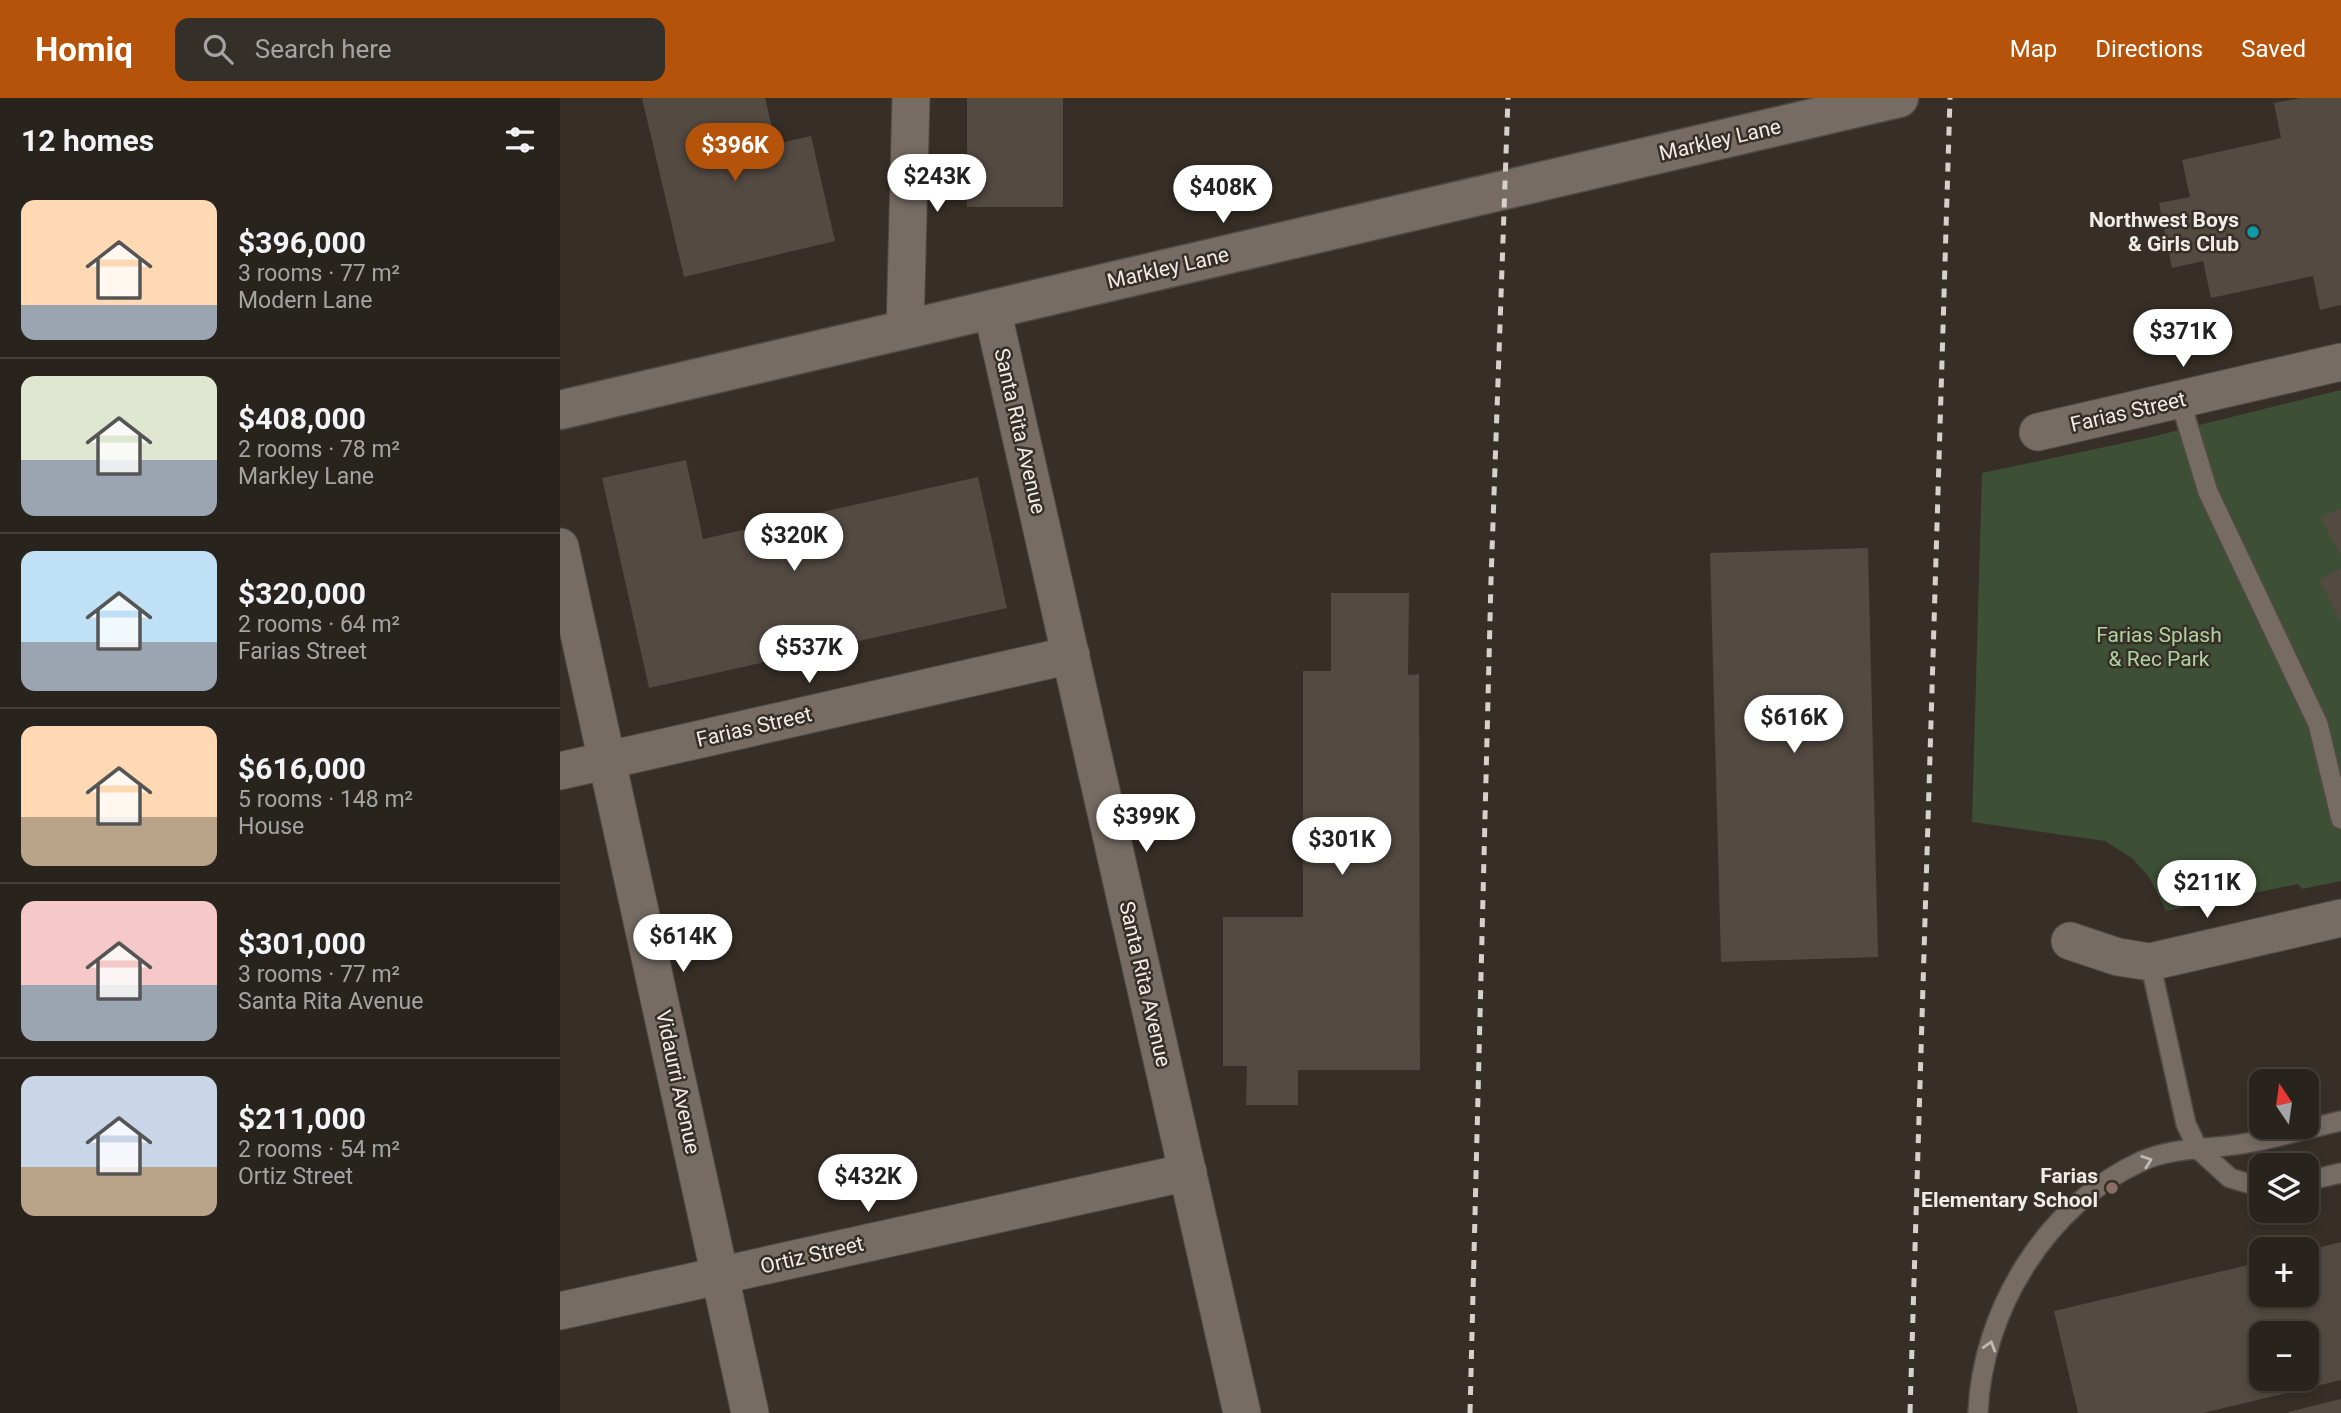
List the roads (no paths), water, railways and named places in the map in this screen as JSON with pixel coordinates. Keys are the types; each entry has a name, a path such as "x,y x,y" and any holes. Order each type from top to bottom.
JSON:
{"street":[{"path":"905,330 911,98"},
{"name":"Markley Lane","path":"560,410 1899,98"},
{"name":"Santa Rita Avenue","path":"992,309 1242,1413"},
{"name":"Farias Street","path":"2038,432 2341,362"},
{"name":"Vidaurri Avenue","path":"560,547 750,1413"},
{"name":"Farias Street","path":"560,771 1071,656"},
{"path":"2070,940 2118,957 2150,962 2341,918"},
{"name":"Ortiz Street","path":"560,1311 1188,1172"}],"lane":[{"path":"2180,400 2208,492 2318,724 2341,819"},
{"path":"2150,962 2186,1124 2198,1149 2230,1178 2249,1184"},
{"path":"1978,1413 1986,1359 2011,1288 2034,1252 2068,1213 2100,1187 2143,1160 2246,1143 2341,1121"},
{"path":"2319,1178 2341,1173"}],"railway":[{"path":"1470,1413 1491,580 1508,98"},
{"path":"1910,1413 1950,98"}],"place":[{"name":"Northwest Boys & Girls Club","path":"2253,232"},
{"name":"Farias Elementary School","path":"2112,1188"}],"park label":[{"name":"Farias Splash & Rec Park","path":"2159,647"}]}
